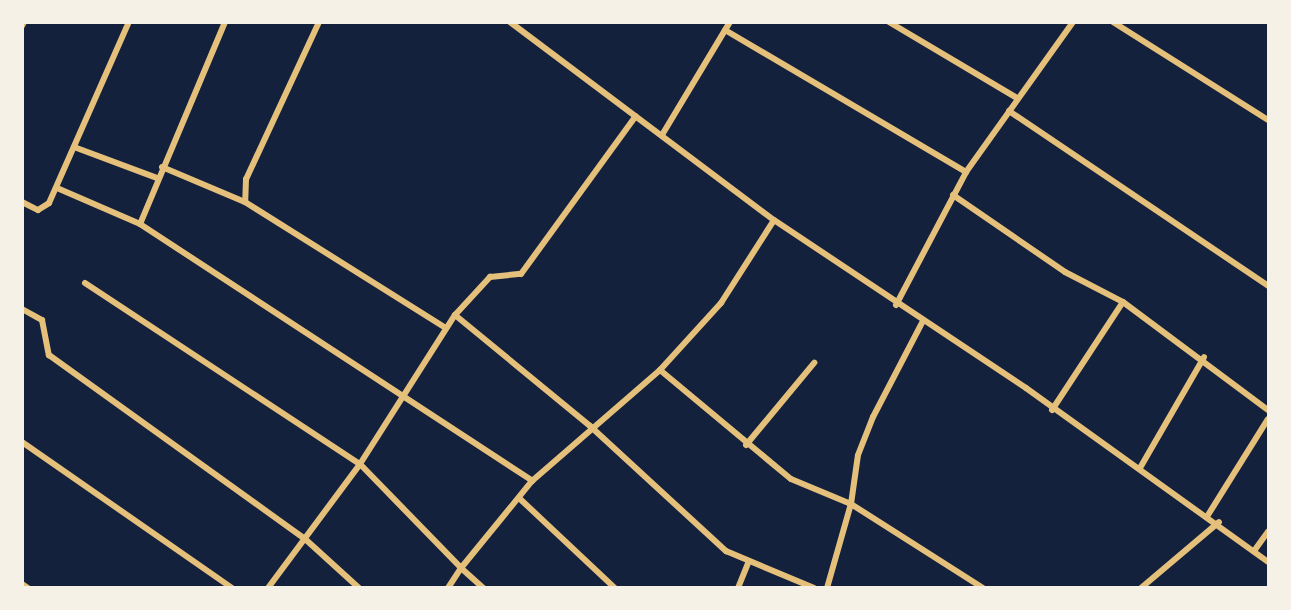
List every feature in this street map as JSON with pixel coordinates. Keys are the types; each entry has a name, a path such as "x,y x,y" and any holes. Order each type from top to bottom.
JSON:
{"street":[{"path":"22,201 43,208 57,188 129,22"},
{"path":"140,224 157,178 225,22"},
{"path":"246,202 246,179 319,22"},
{"path":"510,22 774,220 922,323 1220,522 1269,562"},
{"path":"662,135 730,22"},
{"path":"889,22 1017,98"},
{"path":"896,305 966,172 1073,22"},
{"path":"1113,22 1269,120"},
{"path":"725,30 966,172"},
{"path":"1009,111 1269,286"},
{"path":"268,588 360,464 455,315 490,277 521,274 636,116"},
{"path":"74,147 157,178"},
{"path":"162,167 246,202 446,328"},
{"path":"57,188 140,224 532,481"},
{"path":"953,195 1065,272 1123,302 1204,357 1269,410"},
{"path":"448,588 461,568 532,481 590,426 660,370 721,303 774,220"},
{"path":"85,283 360,464 483,588"},
{"path":"1052,410 1123,302"},
{"path":"22,309 42,320 49,355 304,538 358,588"},
{"path":"455,315 590,426 726,551 814,588"},
{"path":"827,588 851,504 858,456 873,417 922,323"},
{"path":"1140,468 1204,357"},
{"path":"746,445 814,363"},
{"path":"660,370 746,445 791,479 851,504 983,588"},
{"path":"1208,515 1269,419"},
{"path":"22,442 232,588"},
{"path":"519,498 615,588"},
{"path":"1141,588 1220,522"},
{"path":"1254,551 1269,532"},
{"path":"738,588 749,561"},
{"path":"22,584 28,588"}]}
